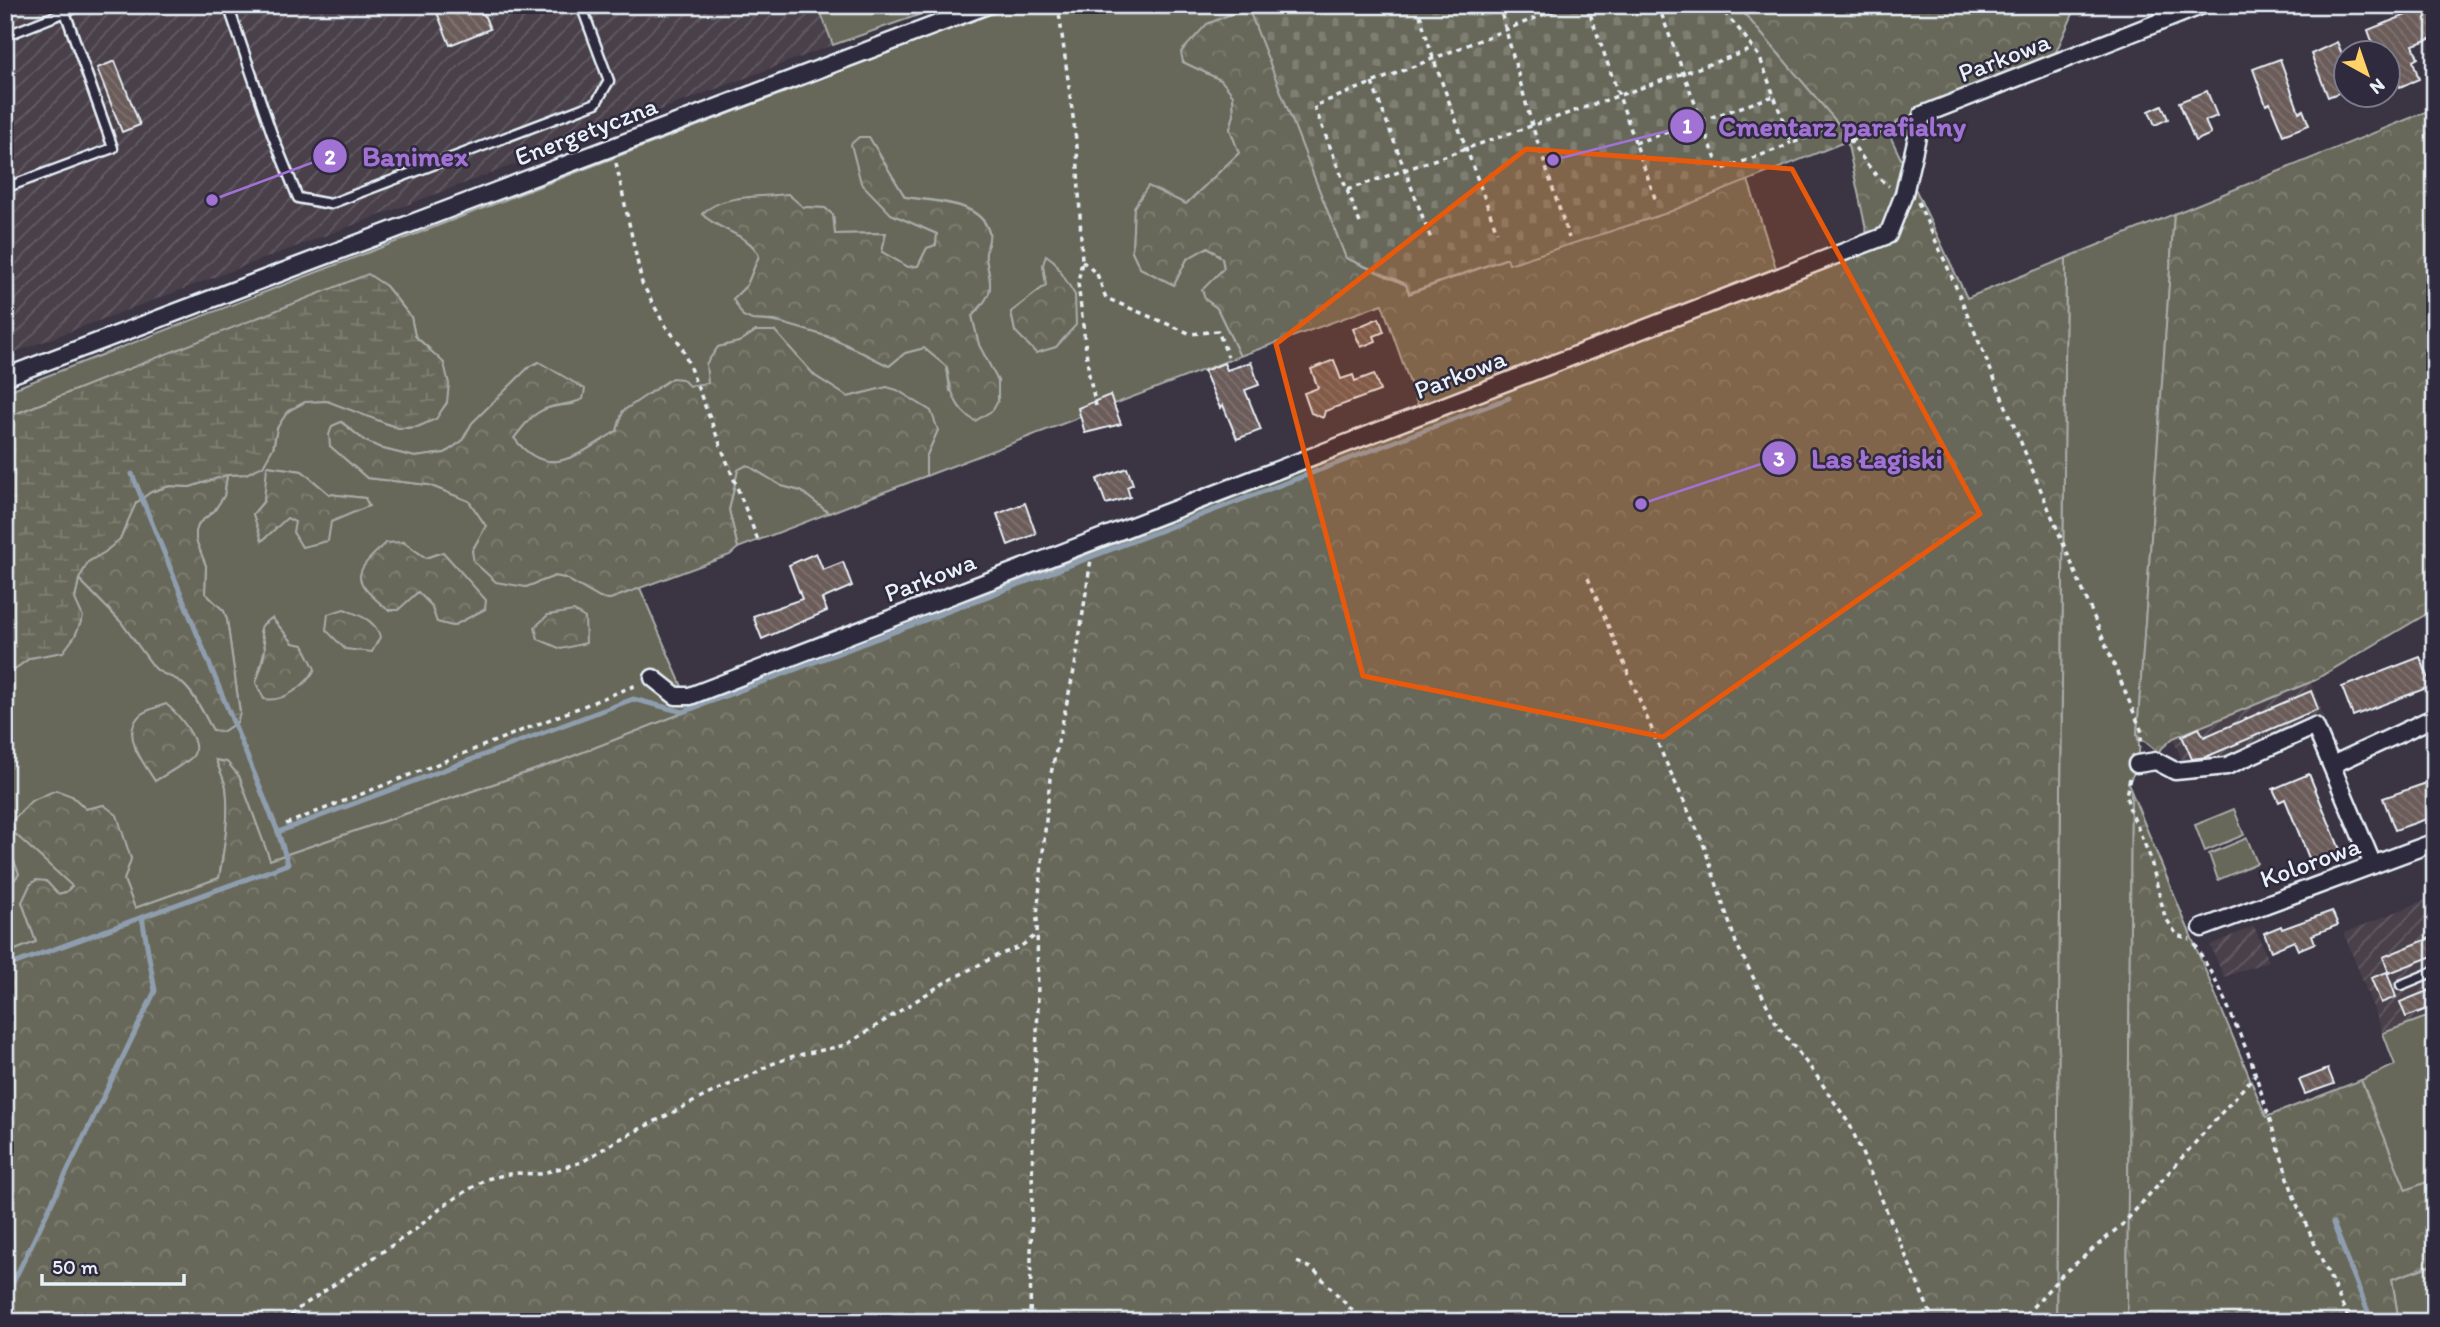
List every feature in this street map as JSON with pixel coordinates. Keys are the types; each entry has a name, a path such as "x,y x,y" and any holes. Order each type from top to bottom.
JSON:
{"street":[{"name":"Energetyczna","path":"5,377 988,5"},
{"name":"Parkowa","path":"653,678 676,695 690,695 1888,235 1905,189 1922,116 2203,5"},
{"path":"2332,765 2435,717"},
{"path":"2137,764 2156,761 2175,771 2227,766 2315,726 2374,865"},
{"name":"Kolorowa","path":"2202,928 2435,842"}],"lane":[{"path":"5,36 83,5"},
{"path":"228,5 271,134 298,198 330,204 596,103 609,81 581,5"},
{"path":"5,188 113,148 65,12"},
{"path":"2401,985 2435,971"}],"path":[{"path":"1058,5 1077,147 1083,261 1078,284 1089,375 1096,406"},
{"path":"1418,5 1433,58 1497,232"},
{"path":"1499,5 1532,125 1569,239"},
{"path":"1360,223 1314,106 1568,5"},
{"path":"1587,5 1656,201"},
{"path":"1658,5 1720,170 1791,142 1821,132 1831,132 1844,134 1882,182 1905,189 1911,188 1948,268 2142,732 2137,764 2126,795 2150,857 2165,917 2177,934 2193,940 2202,953 2246,1048 2281,1149 2295,1200 2350,1322"},
{"path":"1718,5 1760,58 1791,142"},
{"path":"1347,190 1753,49"},
{"path":"1372,83 1431,239"},
{"path":"1635,143 1774,96"},
{"path":"1850,140 1862,139 1922,116"},
{"path":"613,147 642,283 664,324 681,345 759,543"},
{"path":"1083,261 1097,274 1106,298 1191,334 1218,331 1228,357"},
{"path":"1030,1322 1038,1008 1036,935 1050,778 1075,666 1091,557 1087,543"},
{"path":"1588,578 1703,843 1737,943 1777,1026 1816,1075 1850,1125 1934,1322"},
{"path":"286,824 653,678"},
{"path":"283,1322 416,1229 446,1204 486,1179 514,1173 540,1174 582,1162 616,1141 769,1065 794,1056 846,1045 944,983 996,956 1020,947 1036,935"},
{"path":"2019,1322 2062,1275 2124,1223 2255,1075"},
{"path":"1297,1262 1313,1269 1363,1322"}],"highlighted area":[{"path":"1526,149 1792,169 1980,514 1663,737 1363,676 1276,344"}],"shaded area":[{"path":"5,5 818,5 833,45 5,356"},
{"path":"2311,682 2324,717 2186,771 2173,738"},
{"path":"2435,896 2435,1014 2383,1033 2344,933"},
{"path":"2254,926 2269,961 2224,977 2210,945"}],"green space":[{"path":"818,5 947,5 833,45"},
{"path":"1012,5 1248,7 1207,24 1183,62 1221,80 1233,95 1234,115 1230,129 1239,153 1186,204 1134,208 1132,251 1140,268 1174,285 1187,259 1208,247 1222,258 1224,268 1205,299 1217,308 1240,356 926,476 926,457 938,430 887,387 848,397 815,376 774,331 756,331 739,342 718,347 708,383 689,386 623,411 617,431 565,460 540,459 527,452 514,438 539,412 573,404 539,362 530,366 472,423 462,441 445,453 415,457 383,449 365,441 342,422 330,446 367,478 429,485 469,501 486,526 472,551 526,587 555,576 565,578 600,598 610,599 640,588 692,710 558,762 270,860 239,776 216,761 227,798 226,833 219,878 135,908 124,880 131,858 104,805 86,809 72,796 12,831 73,886 66,892 22,902 36,942 5,954 5,891 19,874 5,838 5,676 30,658 44,654 75,599 79,579 121,622 154,667 185,686 213,730 222,732 237,722 240,713 227,620 224,611 205,593 206,566 196,540 196,531 199,523 214,511 224,496 227,475 246,474 264,459 273,448 283,417 295,406 305,402 324,401 343,405 397,427 414,427 431,420 447,403 430,349 415,336 411,317 386,286 368,275 5,418 5,392","holes":["869,137 905,197 954,204 966,208 984,221 989,232 986,256 990,290 972,316 979,345 998,381 950,391 947,367 924,348 905,353 889,366 805,329 752,320 733,299 747,285 759,256 749,243 703,214 825,208 833,215 835,234 885,233 882,252 908,267 918,266 927,248 936,245 937,234 891,214","1046,285 1015,331 1011,313","268,466 302,471 329,494 365,498 334,519 303,522 287,517 263,540 253,514 264,501","404,542 485,609 452,626 437,622 431,605 418,592","272,618 293,643 256,683 265,648 260,631","132,732 193,738 193,746 187,759 155,781 136,751"]},
{"path":"1247,5 1737,5 1846,133 1843,136 1847,141 1664,214 1509,264 1507,258 1409,293 1406,284 1346,258"},
{"path":"1737,5 2077,5 2052,61 1897,121 1891,138 1967,298 2066,258 2056,1322 5,1322 5,954 36,942 22,902 30,885 36,880 46,881 58,894 66,892 72,886 12,831 12,821 31,801 56,790 72,796 86,809 104,805 117,815 131,859 124,880 135,908 219,878 226,833 227,798 216,760 227,762 239,776 270,860 558,762 1870,248 1847,141 1843,136 1846,133"},
{"path":"1248,7 1346,258 1406,285 1409,294 1508,258 1510,263 1748,180 1776,268 1418,406 1382,304 1240,356 1217,308 1205,299 1202,290 1224,268 1222,258 1208,247 1187,259 1174,285 1140,268 1132,251 1134,207 1148,186 1186,204 1239,153 1230,129 1234,115 1233,95 1221,80 1183,62 1181,52 1207,24"},
{"path":"2435,108 2435,609 2311,682 2173,738 2158,752 2137,735 2174,214"},
{"path":"859,137 869,137 905,197 966,208 984,222 989,233 986,256 990,290 972,316 979,345 998,381 998,401 993,410 975,421 962,411 958,404 947,367 924,348 905,353 889,366 833,338 775,321 752,320 743,316 733,299 747,285 759,256 749,243 702,214 730,200 788,194 803,207 825,208 833,215 835,234 886,233 882,252 908,267 918,266 927,248 936,245 937,234 891,214 861,183 851,144"},
{"path":"2174,214 2137,735 2139,753 2137,766 2128,782 2131,791 2127,1322 2056,1322 2066,258"},
{"path":"1046,255 1054,261 1075,295 1076,325 1056,347 1036,353 1015,331 1011,312 1046,285 1043,265"},
{"path":"368,274 386,286 411,317 415,336 444,363 449,384 447,402 436,419 417,427 398,428 327,401 305,402 288,411 277,428 273,448 263,466 246,474 227,475 190,487 170,486 151,492 136,503 120,539 88,562 79,579 75,599 83,617 75,636 63,652 30,658 5,676 5,418"},
{"path":"756,331 775,331 815,376 848,397 887,387 897,390 931,411 938,430 926,457 926,476 829,513 801,491 782,486 747,465 738,470 729,510 738,548 730,555 610,599 600,598 565,578 555,576 526,587 496,582 474,562 472,551 486,526 469,501 429,485 367,478 330,446 332,426 341,422 365,441 383,449 415,457 445,453 462,441 472,423 530,366 539,362 585,389 583,399 541,411 531,418 514,438 527,452 539,459 564,460 617,431 623,411 672,378 682,379 689,386 708,383 706,364 718,347 739,342"},
{"path":"747,465 782,486 801,491 829,513 738,548 729,510 738,469"},
{"path":"267,466 302,471 329,494 365,498 369,506 331,522 328,541 302,547 293,532 295,522 287,518 262,541 253,514 264,501"},
{"path":"227,475 224,496 214,511 199,523 196,531 196,540 206,566 205,593 224,611 227,620 240,713 237,722 222,732 213,730 194,696 184,685 154,667 121,622 79,579 88,561 105,552 136,503 147,493 170,486 190,487"},
{"path":"403,542 426,558 443,552 486,600 485,609 453,626 437,622 431,605 418,592 398,610 388,610 362,584 361,571 386,543"},
{"path":"344,609 375,626 380,637 372,652 345,649 326,630 328,614"},
{"path":"574,611 585,618 586,643 561,649 538,639 535,627 548,615"},
{"path":"272,618 293,643 303,645 315,669 294,692 271,700 264,699 256,683 265,652 261,628"},
{"path":"166,704 187,727 195,750 190,759 155,781 136,749 132,731 140,715"},
{"path":"2131,791 2266,1117 2361,1080 2406,1190 2435,1179 2435,1264 2392,1279 2399,1322 2127,1322"},
{"path":"2234,809 2244,835 2205,851 2195,825"},
{"path":"5,838 19,874 5,891"},
{"path":"2247,838 2257,863 2218,880 2209,854"},
{"path":"2435,1014 2435,1179 2406,1191 2361,1080 2395,1065 2383,1033"},
{"path":"2435,1264 2435,1322 2399,1322 2392,1279"}],"building":[{"path":"434,5 480,5 490,29 450,45"},
{"path":"2435,5 2435,37 2413,45 2418,58 2413,61 2419,79 2402,86 2402,38 2371,38 2368,30"},
{"path":"2332,44 2332,95 2328,97 2311,54"},
{"path":"2280,59 2299,112 2303,110 2309,125 2283,135 2270,103 2266,105 2253,69"},
{"path":"115,61 140,125 122,132 97,68"},
{"path":"2207,91 2217,116 2205,121 2211,134 2195,141 2179,102"},
{"path":"2162,105 2168,119 2155,125 2149,111"},
{"path":"1379,318 1384,332 1374,336 1376,341 1361,347 1353,329"},
{"path":"1334,360 1341,379 1353,375 1355,381 1374,374 1380,391 1325,411 1323,418 1311,413 1304,393 1318,388 1311,369"},
{"path":"1251,362 1259,385 1245,390 1261,430 1237,439 1223,405 1220,408 1204,371 1224,363 1227,370"},
{"path":"1110,395 1121,424 1085,433 1078,408"},
{"path":"1127,468 1133,484 1127,487 1130,497 1106,504 1097,479"},
{"path":"1025,503 1036,534 1008,545 997,514"},
{"path":"816,553 823,570 843,562 852,586 822,599 827,611 762,639 753,616 802,599 789,565"},
{"path":"2420,657 2432,686 2353,716 2342,687"},
{"path":"2311,691 2318,709 2206,757 2192,759 2182,736 2199,728 2204,737"},
{"path":"2309,774 2341,852 2311,863 2285,799 2279,802 2273,789"},
{"path":"2435,780 2435,816 2395,830 2383,798"},
{"path":"2332,911 2338,925 2312,935 2315,943 2298,950 2294,941 2271,951 2264,933"},
{"path":"2435,936 2435,955 2389,973 2383,957"},
{"path":"2387,972 2396,997 2381,1003 2371,978"},
{"path":"2435,988 2435,1006 2406,1017 2400,1002"},
{"path":"2328,1069 2334,1084 2305,1094 2299,1080"}],"waterway":[{"path":"278,832 633,699 683,712 1509,398"},
{"path":"5,967 288,864 278,832 132,474"},
{"path":"5,1299 155,991 142,917"},
{"path":"2333,1223 2372,1322"}],"place":[{"name":"Cmentarz parafialny","path":"1553,160"},
{"name":"Banimex","path":"212,200"},
{"name":"Las Łagiski","path":"1641,504"}]}
